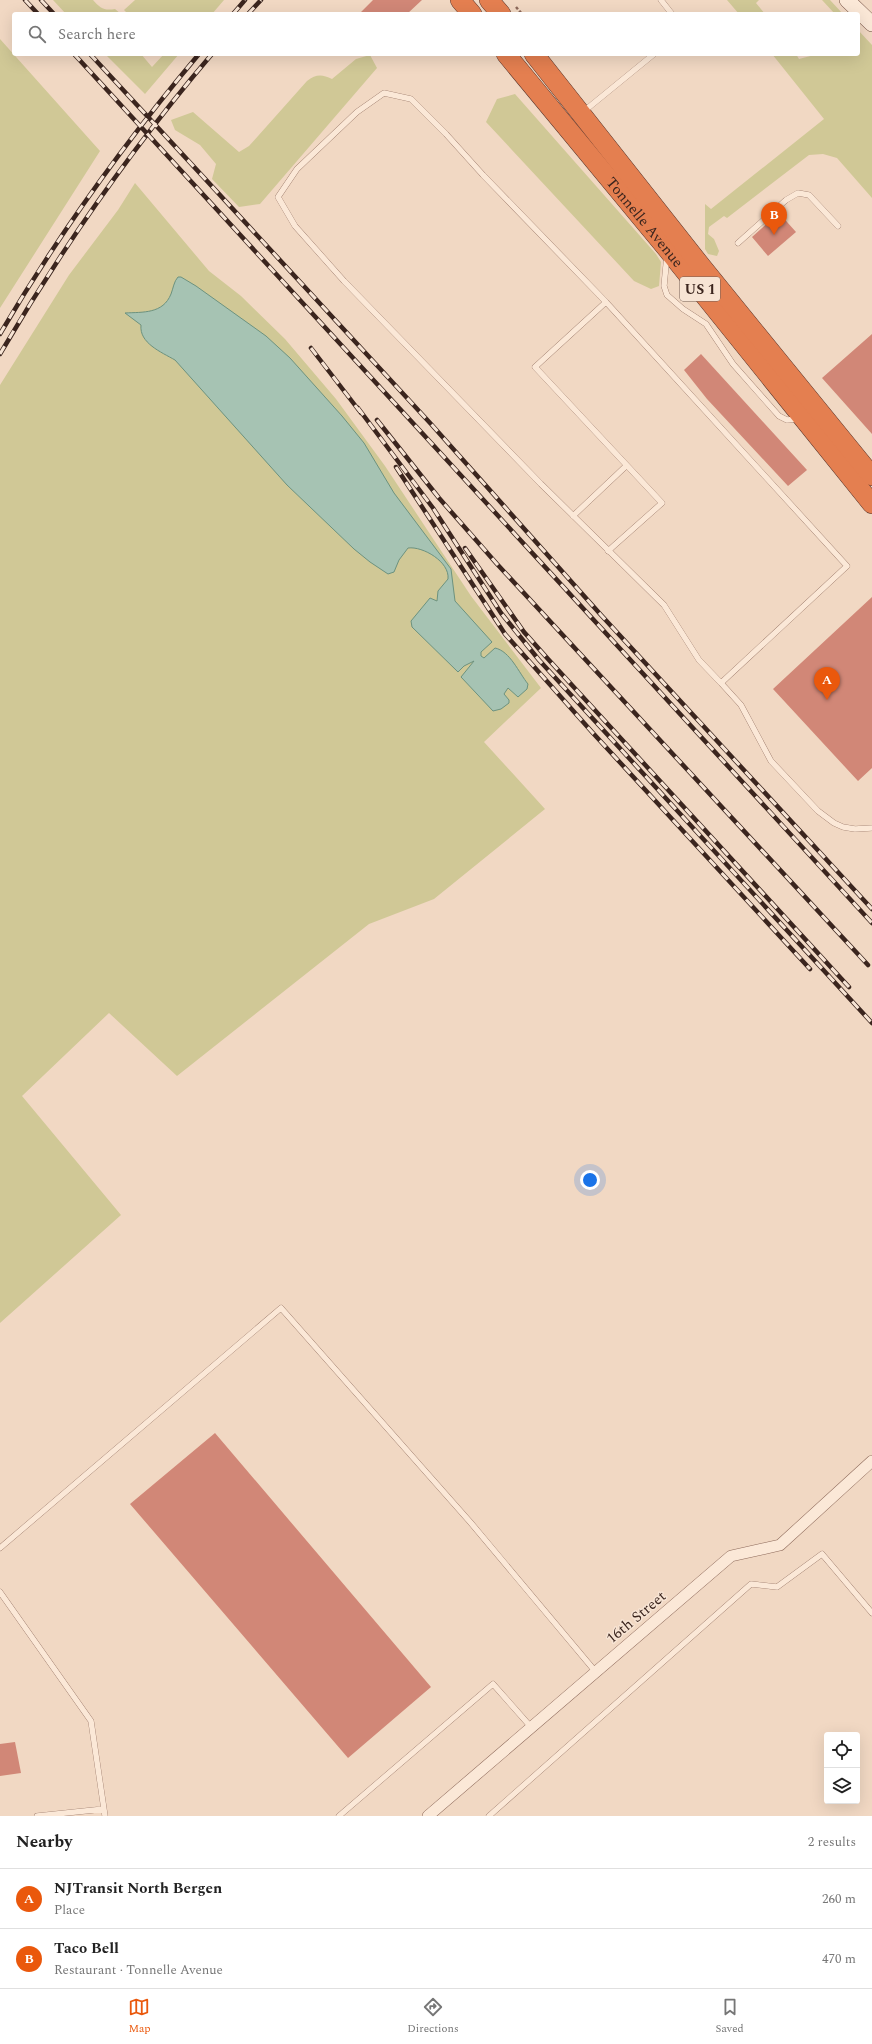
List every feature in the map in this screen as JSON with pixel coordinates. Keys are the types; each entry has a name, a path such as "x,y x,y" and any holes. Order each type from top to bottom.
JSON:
{"highway":[{"path":"489,0 499,12"},
{"name":"Tonnelle Avenue","path":"508,56 667,249 872,504"},
{"name":"Tonnelle Avenue","path":"538,58 702,267 872,476"}],"main road":[{"path":"847,0 860,12"},
{"path":"860,12 872,24"}],"street":[{"name":"16th Street","path":"428,1816 595,1671 731,1556 780,1545 872,1461"}],"lane":[{"path":"661,0 670,12"},
{"path":"582,114 652,56"},
{"path":"721,683 847,566 606,302 411,99 384,93 357,112 297,169 278,197 295,226 341,278 573,516 664,605 699,660 741,705 771,762 818,812 834,823 843,827 855,829 872,828"},
{"path":"738,243 786,200 798,193 809,195 838,226"},
{"path":"667,249 664,286 667,295 683,309 706,324 733,364 779,416 786,420 804,419"},
{"path":"606,302 535,367 662,503 608,551"},
{"path":"573,516 626,466"},
{"path":"0,1548 281,1308 471,1523 595,1671"},
{"path":"489,1816 751,1584 777,1587 822,1554 872,1613"},
{"path":"0,1592 91,1721 105,1816"},
{"path":"339,1816 494,1684 531,1727"},
{"path":"37,1816 104,1809"}],"shaded area":[{"path":"53,0 93,0 102,8 108,10 115,9 119,12 64,12"},
{"path":"135,0 224,0 214,12 126,12 124,10"},
{"path":"727,0 759,0 756,3 763,12 737,12"},
{"path":"822,0 830,0 841,12 833,12"},
{"path":"860,32 872,45 872,198 837,158 823,154 809,155 727,218 724,216 709,227 708,234 714,239 719,251 717,256 708,254 705,249 705,204 711,209 824,119 774,56 797,56 799,59 810,56 860,56"},
{"path":"0,39 12,52 12,56 15,56 100,151 0,308"},
{"path":"107,56 143,56 152,67 162,56 177,56 145,94"},
{"path":"371,56 377,68 260,204 239,207 212,179 216,164 200,145 175,130 171,120 193,112 239,152 249,146 307,81 313,77 319,76 325,76 332,79 356,59"},
{"path":"515,94 656,254 661,262 659,286 651,289 634,281 486,122 497,99"},
{"path":"135,183 209,271 241,296 285,339 336,399 385,466 471,596 541,688 484,742 545,809 434,899 369,924 177,1076 109,1013 22,1096 121,1215 0,1323 0,385 69,275 118,210"},
{"path":"178,277 181,277 196,286 266,336 290,358 364,443 394,493 451,569 455,601 492,642 481,652 481,656 484,658 495,648 500,650 510,658 528,684 527,689 518,697 508,688 504,694 509,700 509,703 501,709 493,711 461,677 474,661 464,666 458,672 412,627 411,621 430,598 437,601 438,591 448,579 445,567 440,561 428,552 408,548 399,560 394,572 388,574 370,562 354,549 287,485 175,360 147,342 141,331 141,325 125,313 145,312 158,309 167,301"}],"building":[{"path":"373,0 422,0 409,12 361,12"},
{"path":"779,213 796,232 768,256 752,237"},
{"path":"872,334 872,434 822,378"},
{"path":"701,354 807,470 788,486 707,399 684,370"},
{"path":"872,597 872,768 858,781 773,689"},
{"path":"215,1433 431,1687 348,1758 130,1504"},
{"path":"15,1742 21,1773 0,1776 0,1744"}],"railway":[{"path":"25,0 36,12"},
{"path":"41,0 52,12"},
{"path":"235,12 245,0"},
{"path":"250,12 261,0"},
{"path":"76,56 872,923"},
{"path":"92,56 431,424 601,615 872,909"},
{"path":"0,334 22,297 69,225 119,155 197,56"},
{"path":"0,354 73,237 99,200 126,162 210,56"},
{"path":"311,348 361,413"},
{"path":"358,408 433,508 501,613 539,660 872,1023"},
{"path":"377,420 439,498 497,564 868,965"},
{"path":"396,467 505,634 592,732 810,969"},
{"path":"465,548 524,632 849,987"}],"place":[{"name":"Taco Bell","path":"774,235"},
{"name":"NJTransit North Bergen","path":"827,700"}]}
